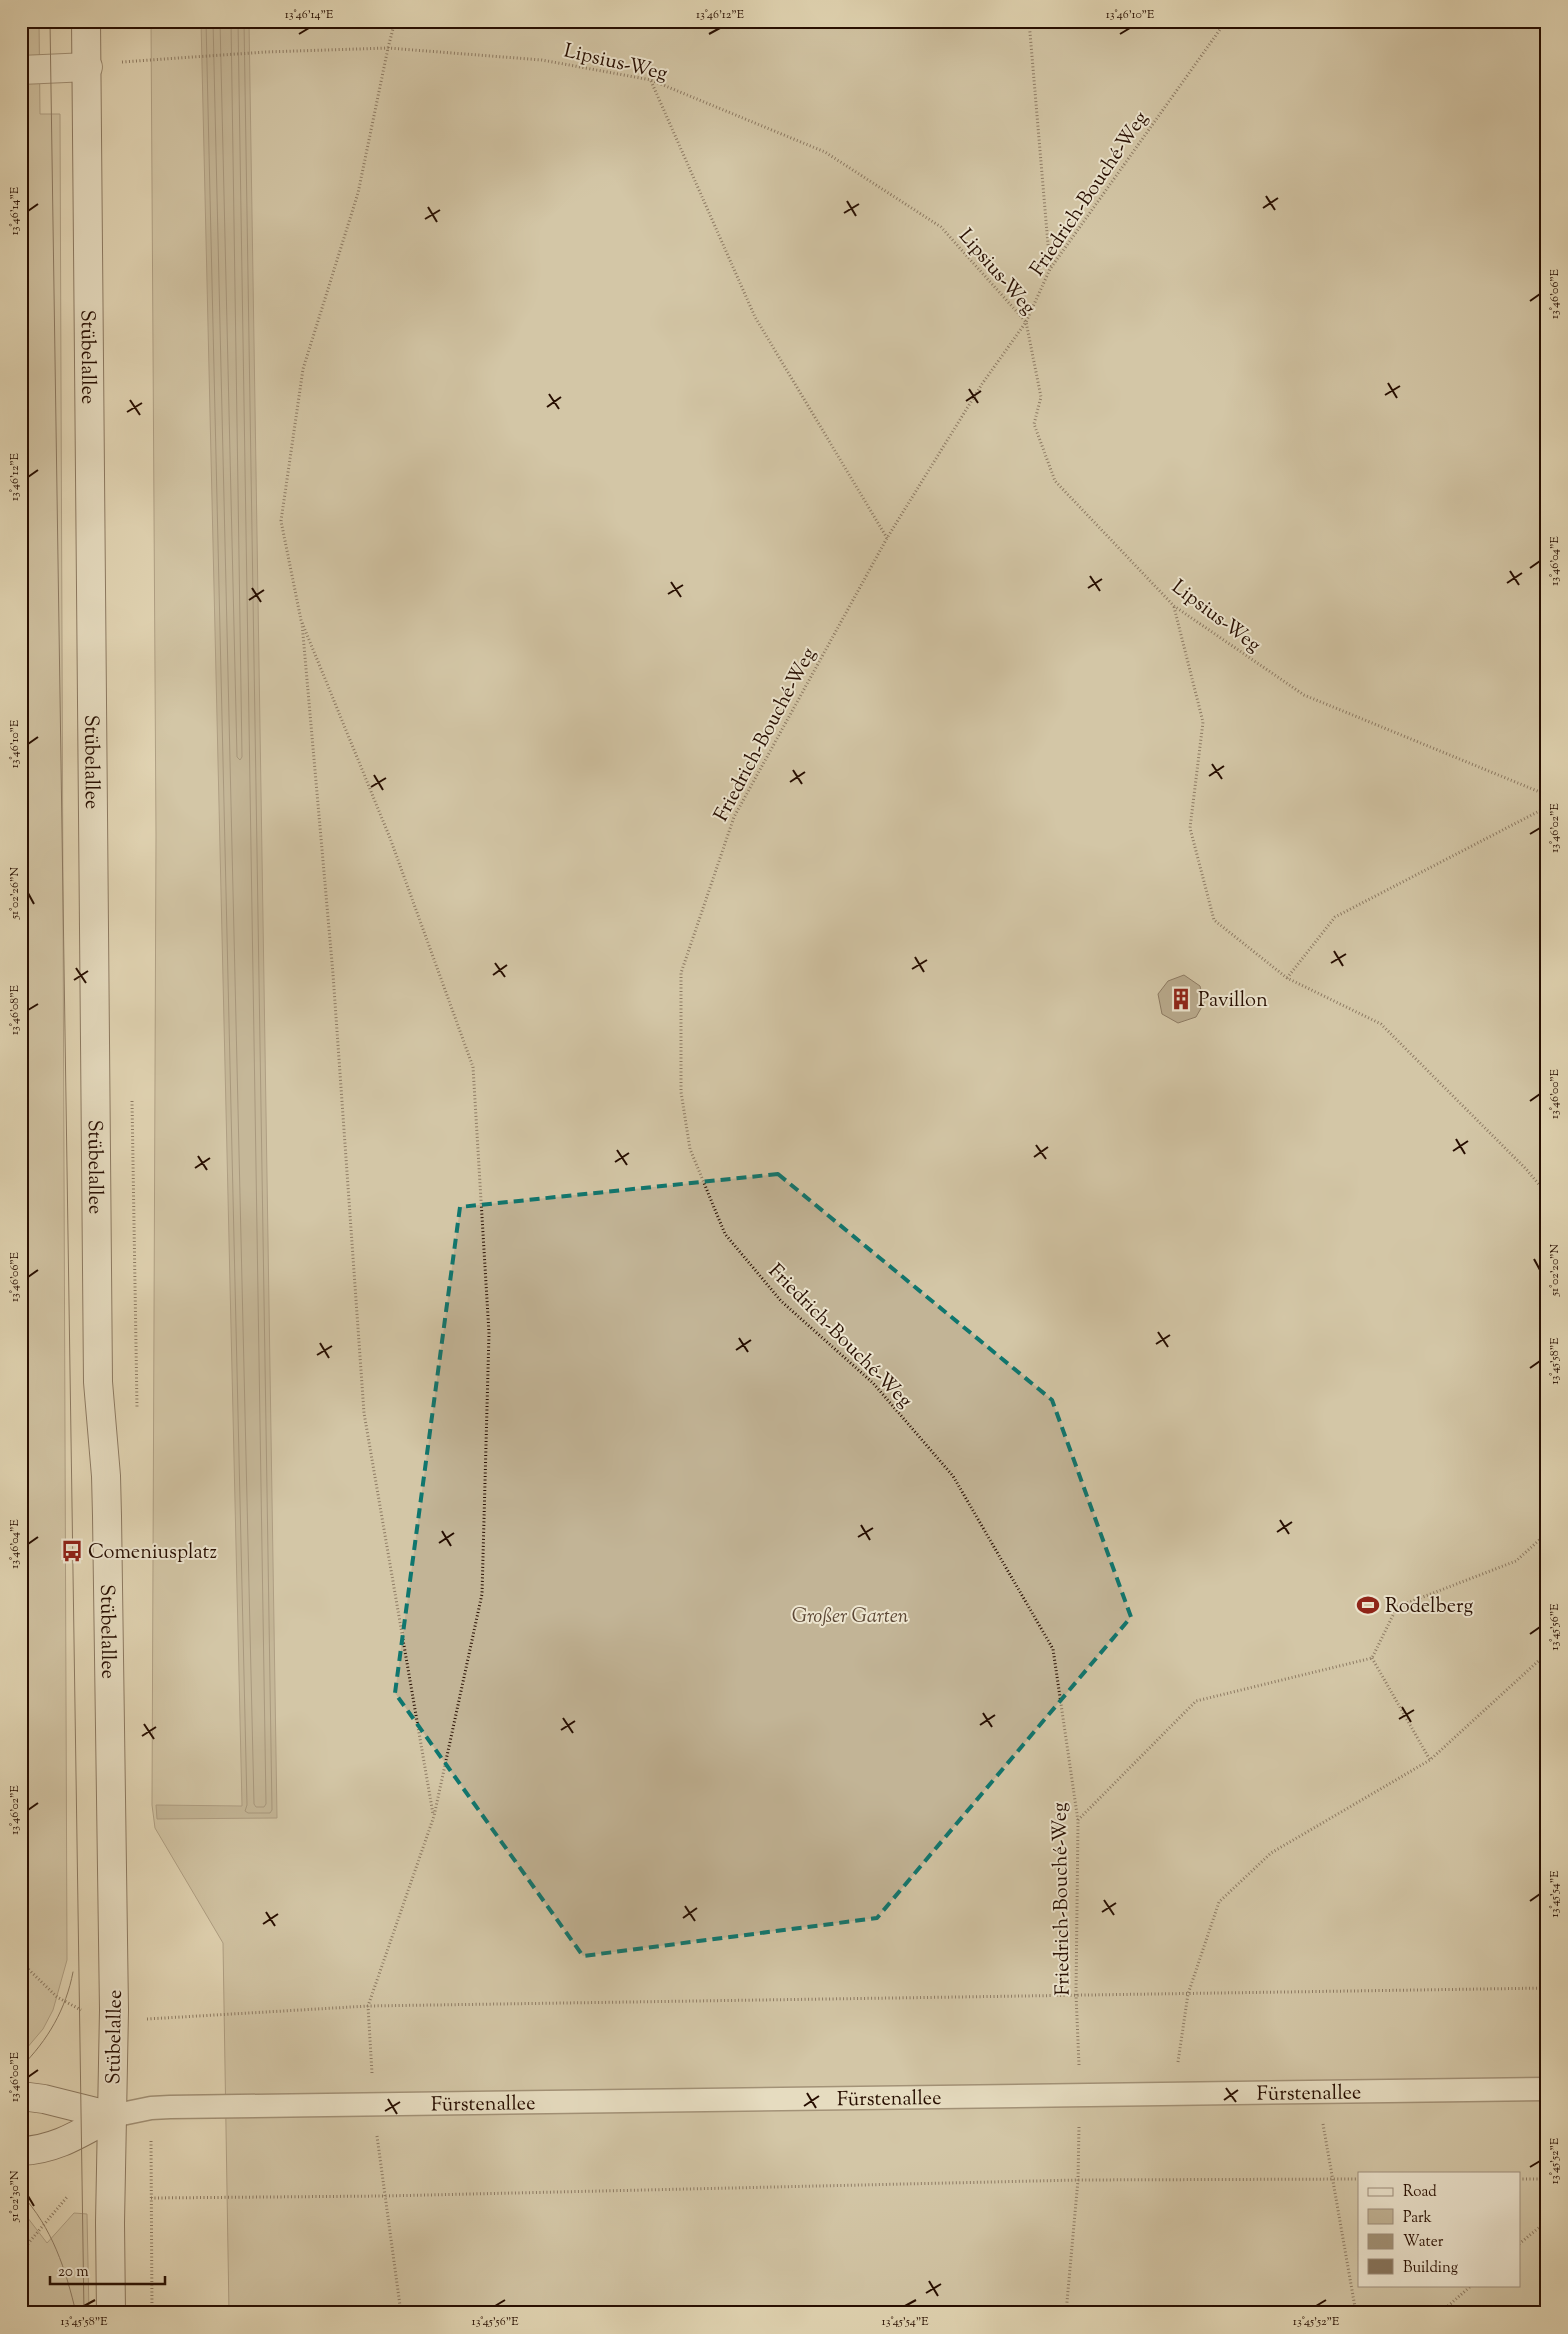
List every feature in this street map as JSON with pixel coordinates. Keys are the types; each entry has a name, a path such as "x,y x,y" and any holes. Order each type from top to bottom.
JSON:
{"main road":[{"name":"Stübelallee","path":"86,21 88,66 98,1362 106,1476 114,2010 110,2223 111,2313"},
{"path":"21,70 88,66"},
{"path":"21,2096 44,2099 112,2116"},
{"path":"21,2151 39,2150 61,2144 112,2116"}],"street":[{"name":"Fürstenallee","path":"112,2116 151,2108 1547,2089"}],"path":[{"path":"395,21 358,193 303,369 281,520 301,620 332,974 364,1412 434,1816"},
{"path":"1030,21 1050,269"},
{"name":"Friedrich-Bouché-Weg","path":"1066,2313 1078,2180 1080,2096 1076,1994 1078,1821 1052,1650 953,1476 873,1382 781,1301 725,1234 690,1149 682,1102 681,973 734,817 887,538 982,384 1026,322 1050,269 1226,21"},
{"name":"Lipsius-Weg","path":"116,63 265,52 388,48 542,60 651,80 824,152 941,227 1026,322 1042,397 1034,424 1055,480 1174,606 1304,695 1547,795"},
{"path":"651,80 755,317 887,538"},
{"path":"1174,606 1203,722 1190,828 1214,920 1287,978 1381,1024 1526,1169 1547,1194"},
{"path":"301,620 390,838 474,1067 489,1332 482,1594 434,1816 368,2006 374,2105 384,2196 401,2313"},
{"path":"1287,978 1335,917 1547,807"},
{"path":"132,1098 137,1416"},
{"path":"1372,1658 1397,1607 1516,1561 1547,1533"},
{"path":"1173,2094 1188,1994 1219,1902 1271,1853 1430,1760 1547,1653"},
{"path":"1078,1821 1196,1701 1372,1658"},
{"path":"1372,1658 1430,1760"},
{"path":"21,1962 57,1997 78,2009 89,2010"},
{"path":"147,2019 368,2006 1547,1988"},
{"path":"146,2010 147,2028"},
{"path":"1317,2092 1356,2313"},
{"path":"151,2108 152,2313"},
{"path":"151,2198 384,2196 1078,2180 1358,2179"},
{"path":"1520,2179 1547,2179"},
{"path":"21,2252 67,2197"},
{"path":"1520,2243 1547,2221"},
{"path":"1440,2313 1471,2286"}],"highlighted area":[{"path":"778,1174 1052,1400 1131,1617 877,1918 583,1956 395,1693 460,1207"}],"green space":[{"path":"21,21 39,21 40,114 60,114 67,1960 53,2010 43,2029 21,2055"},
{"name":"Großer Garten","path":"151,21 1547,21 1547,2313 229,2313 223,1943 155,1828 152,1805 156,836"},
{"path":"21,2209 47,2243 74,2213 87,2214 89,2313 21,2313"}],"water":[{"path":"201,21 249,21 277,1818 157,1819 156,1805 242,1806"}],"building":[{"name":"Pavillon","path":"1184,975 1200,986 1204,1003 1196,1017 1178,1023 1162,1014 1158,994 1168,981"}],"tram line":[{"path":"50,21 84,2313"},
{"path":"21,2067 40,2046 61,2011 73,1972"},
{"path":"21,2194 41,2220 56,2250 68,2281 76,2313"}],"place":[{"name":"Pavillon","path":"1181,999"},
{"name":"Comeniusplatz","path":"72,1551"},
{"name":"Rodelberg","path":"1368,1605"}]}
